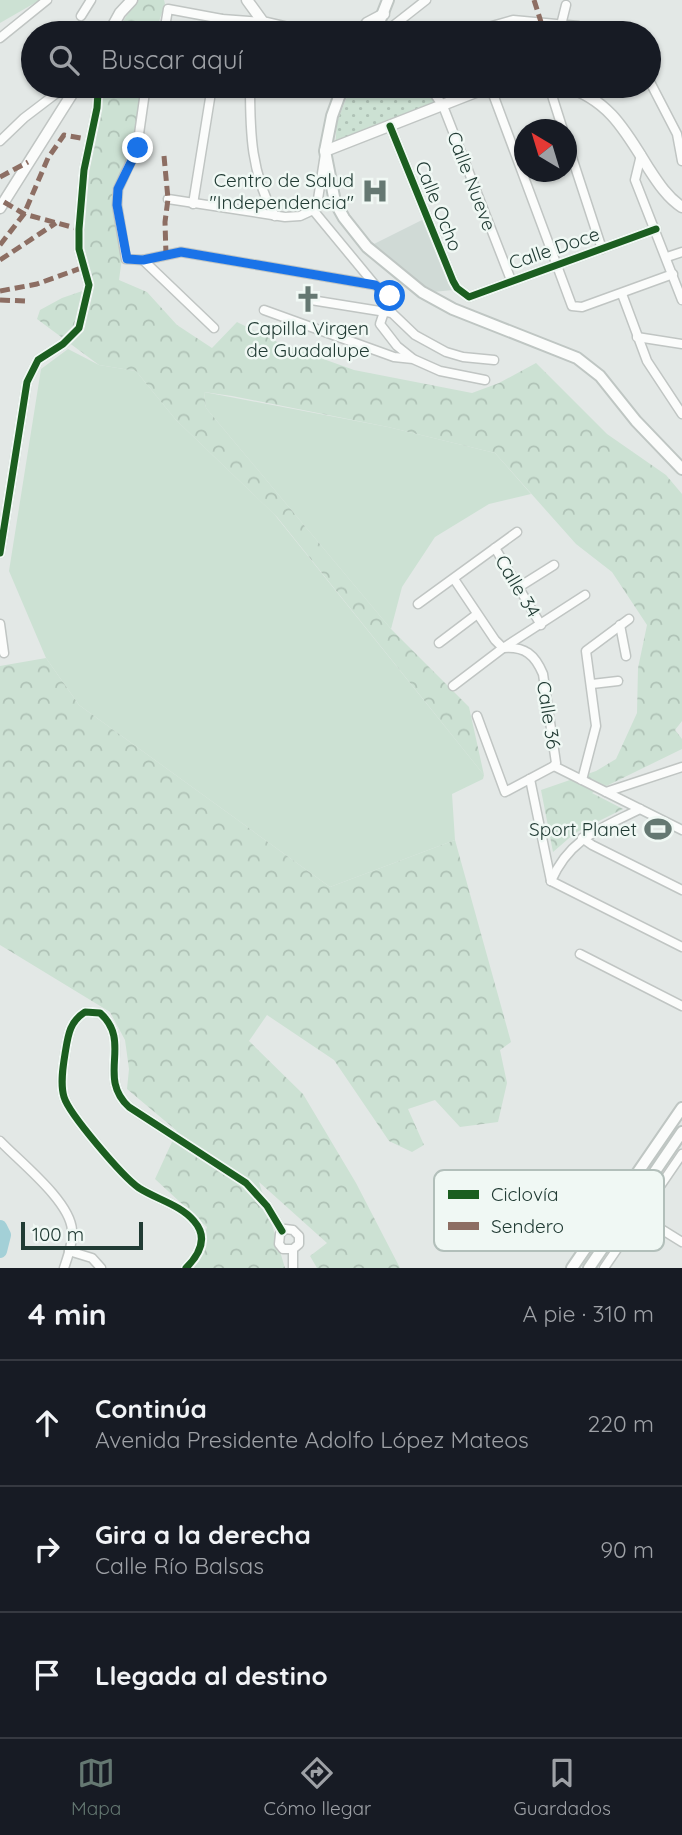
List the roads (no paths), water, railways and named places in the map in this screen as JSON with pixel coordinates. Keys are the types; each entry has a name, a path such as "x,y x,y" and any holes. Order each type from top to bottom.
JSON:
{"main road":[{"path":"381,21 388,0"},
{"path":"339,98 325,151 335,202 344,218 368,247 422,292 453,309 577,358 600,376 636,421 682,469"},
{"path":"639,1170 682,1108"},
{"path":"656,1170 682,1132"},
{"path":"572,1268 584,1251"},
{"path":"589,1268 601,1251"}],"street":[{"path":"0,38 47,0"},
{"path":"81,16 91,0"},
{"path":"116,21 132,0"},
{"path":"247,0 261,21"},
{"path":"399,21 426,0"},
{"path":"562,21 566,5"},
{"path":"166,21 168,9 249,21"},
{"path":"372,21 384,14"},
{"path":"509,21 529,21"},
{"path":"0,141 24,117 50,98"},
{"path":"0,208 69,98"},
{"path":"0,553 27,382 38,360 63,344 79,328 89,285 79,249 79,239 84,170 98,98"},
{"path":"144,98 138,148 118,189 117,205 127,259 143,260 181,252 375,285"},
{"path":"193,204 211,98"},
{"path":"250,98 252,141 259,184 275,216"},
{"name":"Calle Nueve","path":"437,98 443,106 511,280"},
{"path":"168,200 275,216 300,216 313,210 318,199 325,151 462,98"},
{"path":"496,98 575,307 622,294 673,274"},
{"path":"553,98 560,119"},
{"path":"592,98 613,114 665,191 682,207"},
{"path":"658,98 677,134 682,161"},
{"name":"Calle Ocho","path":"390,126 453,281 464,294"},
{"path":"640,155 635,180 682,300"},
{"path":"577,173 602,249"},
{"path":"313,210 375,285 390,296 388,312 380,324 397,345 413,359 440,371 485,380"},
{"name":"Calle Doce","path":"464,294 469,297 656,229"},
{"path":"667,257 682,251"},
{"path":"143,260 214,328"},
{"path":"622,294 647,361 682,414"},
{"path":"311,300 388,312 415,335 446,352 463,357 494,360"},
{"path":"264,310 394,357 413,359"},
{"path":"637,337 682,344"},
{"path":"418,604 517,533"},
{"name":"Calle 34","path":"495,548 541,625"},
{"path":"519,587 554,565"},
{"path":"454,579 476,614 503,648"},
{"path":"453,686 503,648 585,595"},
{"path":"439,643 476,614"},
{"path":"582,780 596,726 587,649 629,620"},
{"path":"0,624 4,653"},
{"path":"620,625 626,656"},
{"name":"Calle 36","path":"503,648 514,647 531,654 543,674 556,763 554,766"},
{"path":"592,684 618,681"},
{"path":"477,716 505,792 554,766 682,831"},
{"path":"606,792 682,767"},
{"path":"530,779 551,881"},
{"path":"551,881 558,864 582,838 640,809"},
{"path":"582,838 682,890"},
{"path":"551,881 682,947"},
{"path":"580,954 682,1006"},
{"path":"186,1268 201,1248 202,1234 194,1221 179,1209 137,1187 71,1112 63,1095 63,1067 68,1033 72,1023 85,1012 100,1013 112,1027 115,1038 114,1085 118,1097 129,1107 246,1182 267,1206 282,1231"},
{"path":"0,1141 68,1214 72,1229 64,1268"},
{"path":"664,1181 682,1154"},
{"path":"293,1250 283,1249 279,1244 278,1237 282,1231 289,1229 297,1232 299,1244 293,1250 293,1268"},
{"path":"664,1231 682,1242"},
{"path":"69,1251 92,1258 101,1268"},
{"path":"604,1268 616,1251"}],"waterway":[{"path":"0,1227 4,1235 0,1251"}],"place":[{"name":"Centro de Salud \"Independencia\"","path":"375,191"},
{"name":"Capilla Virgen de Guadalupe","path":"308,299"},
{"name":"Sport Planet","path":"658,829"}]}
